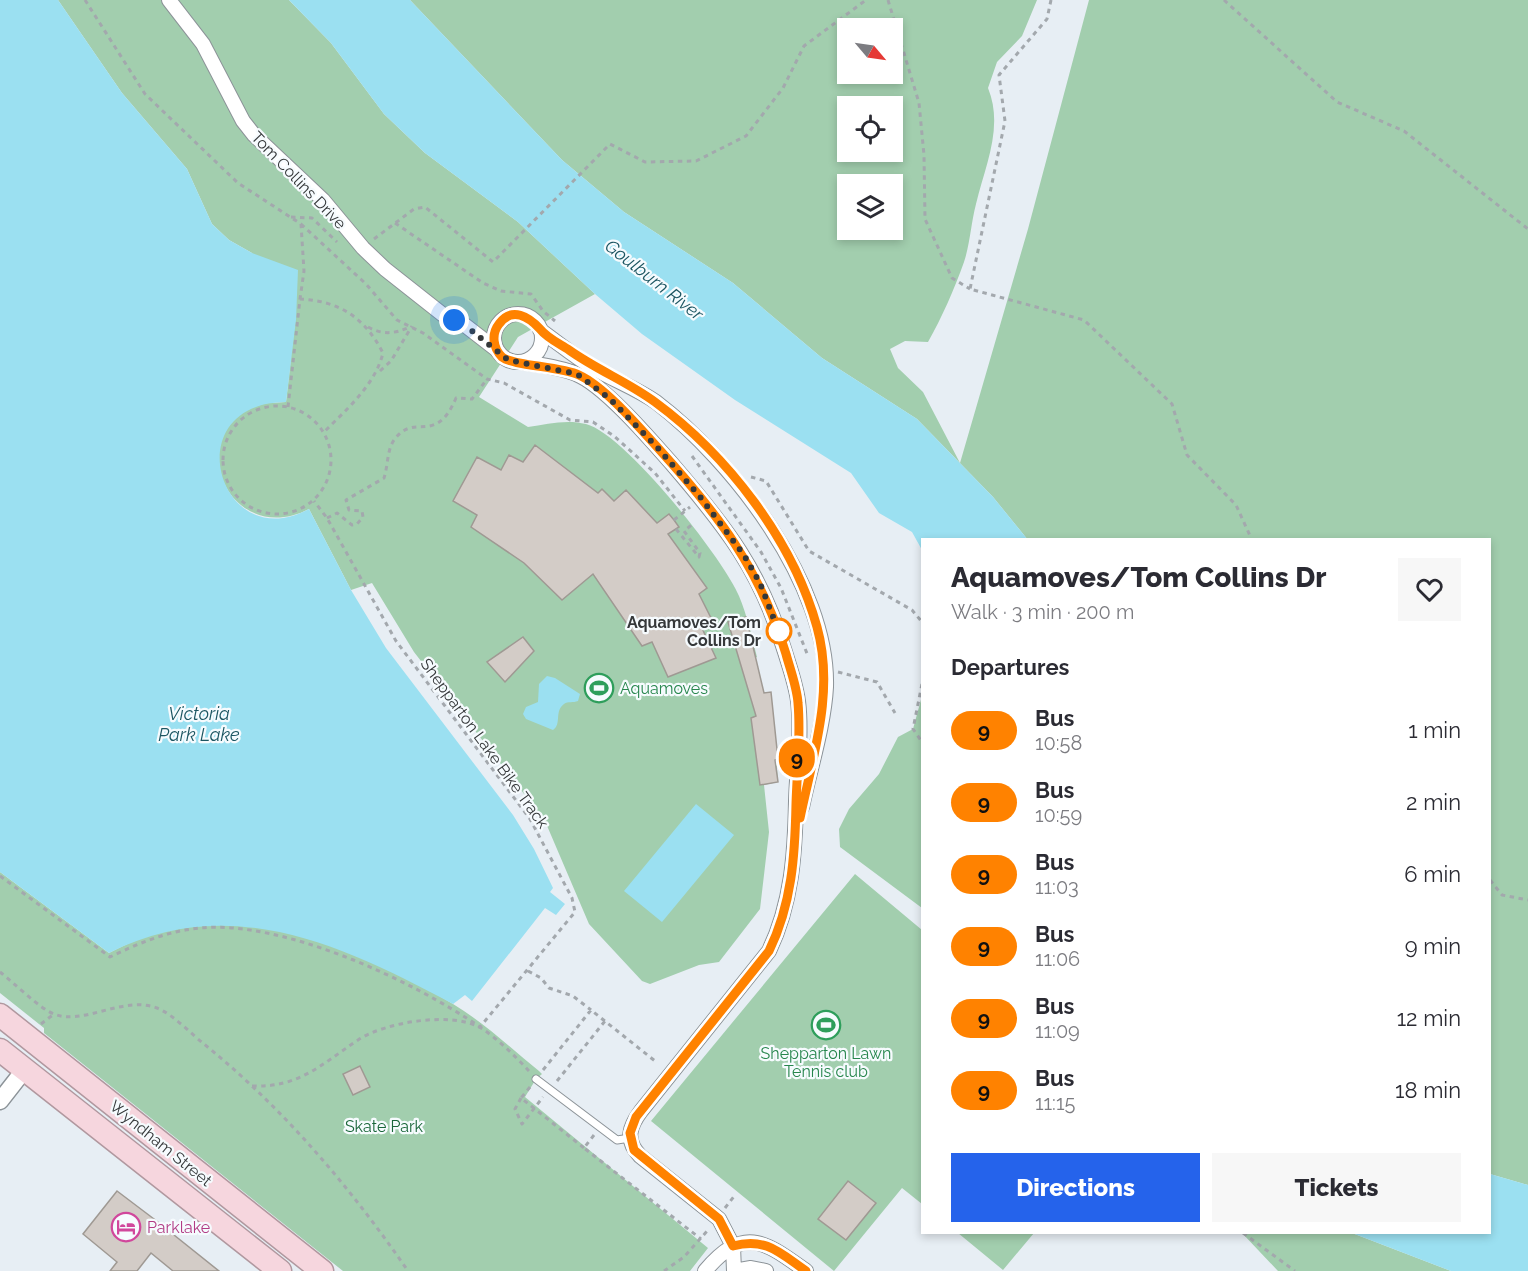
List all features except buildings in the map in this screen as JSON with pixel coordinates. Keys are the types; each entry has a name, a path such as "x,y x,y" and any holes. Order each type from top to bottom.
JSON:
{"highway":[{"name":"Wyndham Street","path":"0,1015 296,1263 322,1271"},
{"path":"26,1070 42,1048"},
{"name":"Wyndham Street","path":"0,1050 280,1271"}],"street":[{"name":"Tom Collins Drive","path":"169,0 213,60 247,126 323,200 363,248 409,290 442,314 466,326 497,350"},
{"path":"466,326 486,328 514,315 522,315 536,323 540,330 592,367 655,401 707,447 740,485 769,526 790,562 817,626 823,653 826,685 795,842 788,901 781,927 769,951 636,1117 630,1138 640,1156 717,1218 728,1231 733,1246 734,1271 751,1268 766,1271"},
{"path":"500,322 494,336 497,350 508,360 577,374 610,399 657,447 701,498 744,555 760,583 775,619 798,699 795,842"},
{"path":"523,362 531,359 541,346 540,330"},
{"path":"0,1101 26,1070"},
{"path":"705,1271 719,1255 733,1246 747,1242 765,1244 806,1271"}],"lane":[{"path":"536,1079 617,1140 630,1138"}],"path":[{"path":"85,0 145,94 238,183 301,224 366,284 397,320 412,326 487,379 504,383 570,420 593,422 614,436 655,473 685,511 674,520"},
{"path":"291,217 312,218 349,253 363,248 414,209 426,207 493,262 610,144 645,162 696,161 746,136 783,88 804,46 866,0"},
{"path":"888,0 919,103 924,155 925,219 952,278 970,289 1084,320 1172,404 1188,455 1236,505 1251,538"},
{"path":"970,289 1005,121 999,75 1047,19 1051,0"},
{"path":"1224,0 1337,102 1404,131 1528,229"},
{"path":"288,407 304,271 301,224"},
{"path":"300,298 334,304 347,310 366,327 383,353 375,375"},
{"path":"366,327 379,333 388,333 412,326"},
{"path":"324,432 375,375 391,361 412,326"},
{"path":"327,518 337,513 352,525 361,522 362,511 360,509 350,511 346,507 346,500 384,478 392,443 396,437 410,428 440,425 448,417 456,398 472,399 487,379"},
{"path":"270,406 288,407 308,415 324,432 332,461 330,476 314,501 301,510 270,515 242,502 231,490 225,476 223,460 225,445 231,430 255,410 270,406"},
{"name":"Shepparton Lake Bike Track","path":"314,501 327,518 396,641 530,819 572,898 575,912 480,1027"},
{"path":"676,529 699,557 700,553 684,531 694,523"},
{"path":"921,689 913,729 921,741"},
{"path":"0,876 110,957 144,940 201,928 248,931 307,943 374,968 450,1006 480,1027 536,1079"},
{"path":"1491,881 1502,895 1528,900"},
{"path":"528,971 541,978 549,988 573,996 655,1061"},
{"path":"0,972 54,1014 75,1016 130,1005 157,1008 252,1086 313,1148 354,1196 408,1271"},
{"path":"591,1010 521,1098 515,1109 522,1124 604,1021"},
{"path":"252,1086 287,1083 306,1075 324,1067 369,1034 398,1023 451,1021 480,1027"},
{"path":"521,1098 701,1239"},
{"path":"584,1148 600,1127"},
{"path":"664,1271 684,1257 701,1239 735,1195"},
{"path":"1244,1234 1295,1271"}],"green space":[{"path":"58,0 289,0 331,43 384,114 425,153 518,222 595,294 518,337 479,397 528,427 572,422 586,424 603,433 624,450 671,500 714,554 739,596 757,657 754,658 758,694 771,692 778,782 764,785 769,832 760,909 719,962 699,965 650,984 642,981 589,924 545,821 414,652 372,583 351,590 309,509 282,517 259,515 239,504 226,487 219,466 220,444 230,424 254,406 286,402 291,358 252,253 229,240 212,224 187,169 122,93"},
{"path":"410,0 1037,0 1022,36 997,62 988,88 994,117 994,132 974,211 966,255 952,293 928,342 905,341 890,349 898,368 923,392 960,463 1028,229 1089,0 1528,0 1528,1185 1491,1174 1491,538 1026,538 993,497 917,419 822,358 733,283 624,212 562,160"},
{"path":"921,700 921,907 840,847 839,829 849,809 879,774 898,737 913,729"},
{"name":"Skate Park","path":"0,872 109,953 140,938 173,928 209,924 245,926 282,931 319,941 389,969 422,986 475,1019 539,1071 542,1074 536,1079 525,1097 708,1248 690,1271 343,1271 44,1033 44,1028 0,993"},
{"name":"Shepparton Lawn Tennis club","path":"855,874 921,929 921,1203 902,1188 834,1271 651,1121"},
{"path":"959,1234 1033,1234 1003,1270"},
{"path":"1243,1234 1355,1234 1451,1271 1278,1271"}],"water":[{"name":"Victoria Park Lake","path":"0,0 58,0 122,93 187,169 212,224 229,240 252,253 298,270 296,320 286,402 251,409 230,426 220,449 222,474 233,497 252,513 278,519 309,509 351,590 386,648 513,815 534,849 553,888 550,892 565,904 556,915 545,908 472,1001 465,995 453,1004 370,963 328,946 286,934 242,927 198,927 154,935 109,953 0,872"},
{"name":"Goulburn River","path":"289,0 410,0 562,160 624,212 733,283 822,358 917,419 993,497 1026,538 921,538 921,548 912,532 879,513 851,473 735,400 642,334 595,294 518,222 425,153 384,114 331,43"},
{"path":"547,676 555,678 580,694 578,701 566,703 561,707 556,727 553,730 526,719 523,714 526,707 538,702 539,684"},
{"path":"696,804 734,835 662,922 624,891"},
{"path":"1491,1174 1528,1185 1528,1271 1451,1271 1355,1234 1491,1234"}],"bus line":[{"name":"9","path":"800,818 825,700 823,653 807,598 769,526 720,461 655,401 592,367 540,330 530,318 522,315 506,317 496,328 494,336 494,343 502,356 515,362 552,367 577,374 610,399 657,447 701,498 744,555 760,583 775,619 798,699 795,842 788,901 781,927 769,951 747,980 636,1117 630,1133 630,1142 640,1156 719,1219 728,1231 733,1246 747,1242 765,1244 806,1271"}],"place":[{"name":"Aquamoves/Tom Collins Dr","path":"779,631"},
{"name":"Aquamoves","path":"599,688"},
{"name":"Shepparton Lawn Tennis club","path":"826,1025"},
{"name":"Parklake","path":"126,1227"}],"route":[{"path":"454,320 466,326 508,360 552,367 577,374 610,399 657,447 701,498 744,555 760,583 780,635 779,631"}]}
